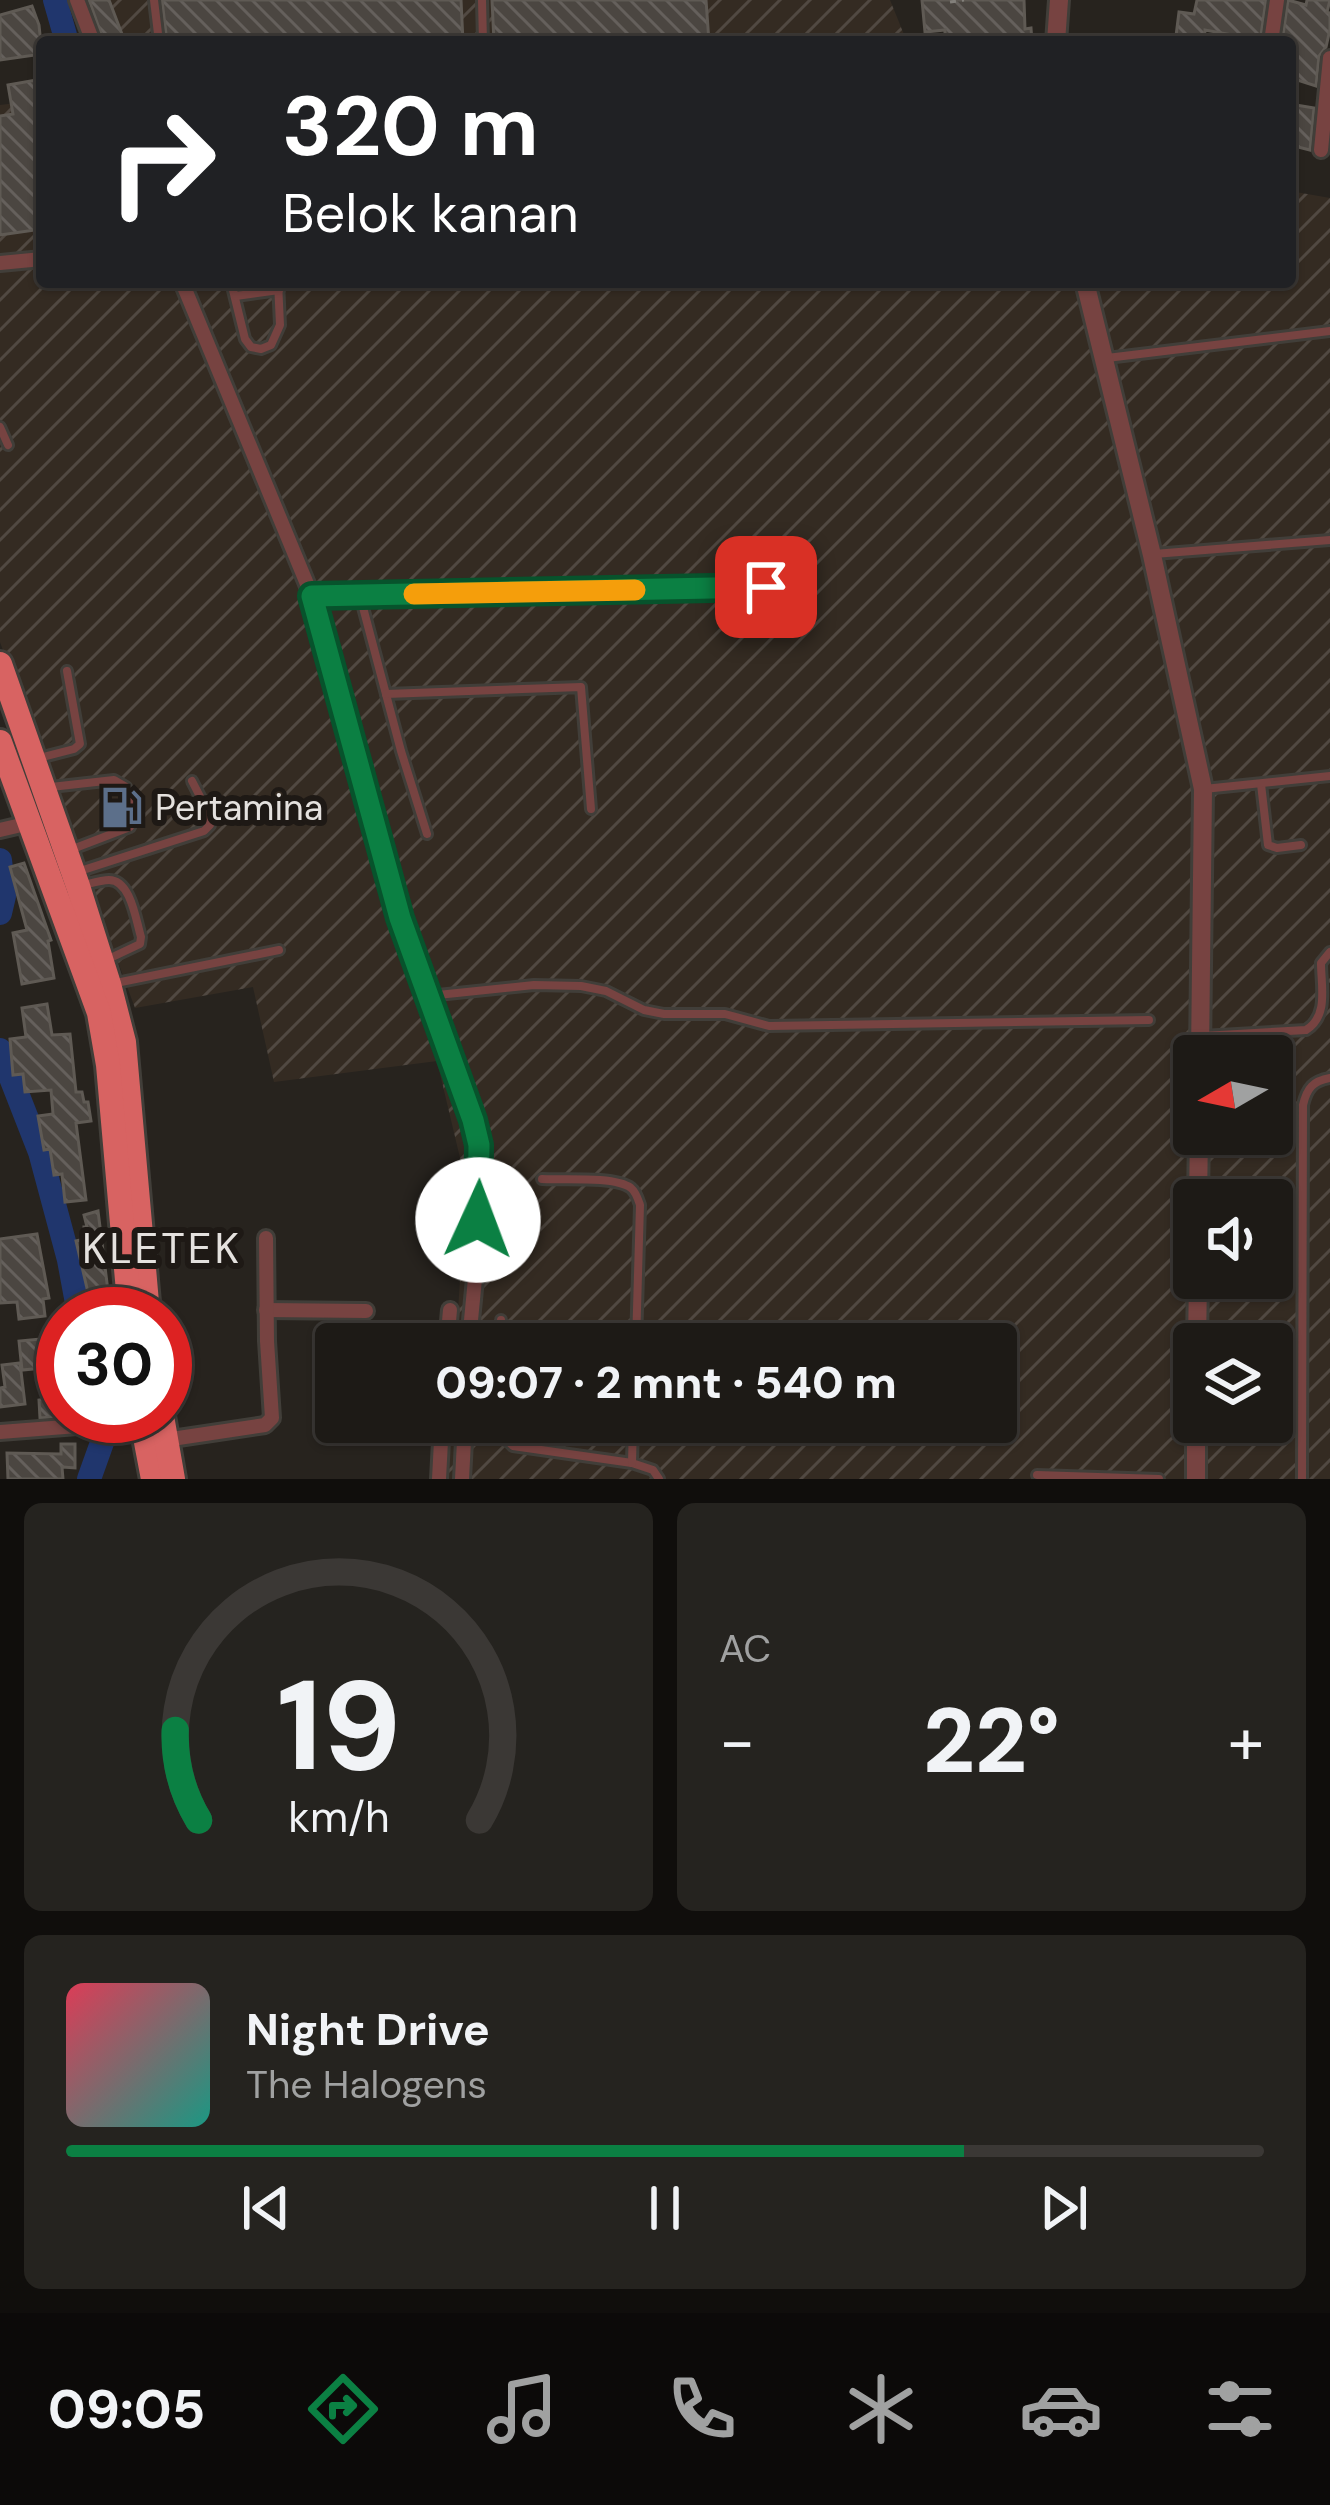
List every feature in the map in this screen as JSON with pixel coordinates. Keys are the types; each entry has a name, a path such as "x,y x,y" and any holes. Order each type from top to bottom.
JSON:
{"highway":[{"path":"0,664 106,973 124,1042 146,1287"},
{"path":"0,742 14,827 90,982 105,1037 128,1287"},
{"path":"148,1443 153,1479"},
{"path":"155,1443 173,1479"}],"street":[{"path":"77,0 91,36"},
{"path":"1056,36 1059,0"},
{"path":"1272,36 1277,0"},
{"path":"1321,150 1330,58"},
{"path":"0,263 36,260"},
{"path":"184,288 312,596 392,890 473,1120 480,1179 470,1323"},
{"path":"1087,288 1153,555 1203,789 1200,1035"},
{"path":"192,1423 270,1423 272,1418 266,1238"},
{"path":"266,1310 366,1311"},
{"path":"449,1323 450,1310"},
{"path":"0,1432 36,1429"},
{"path":"439,1479 441,1443"},
{"path":"462,1479 464,1443"},
{"path":"1196,1443 1196,1479"}],"lane":[{"path":"154,0 158,36"},
{"path":"482,0 483,36"},
{"path":"233,288 245,339 261,349 271,345 280,326 279,288"},
{"path":"236,296 270,288"},
{"path":"1105,358 1330,331"},
{"path":"0,427 8,445"},
{"path":"1153,555 1330,540"},
{"path":"312,596 766,587"},
{"path":"360,596 427,834"},
{"path":"34,759 79,746 67,670"},
{"path":"386,694 581,687 592,809"},
{"path":"1203,789 1330,776"},
{"path":"44,788 114,780 126,787 134,814 130,827 72,870"},
{"path":"72,870 203,831 210,825 210,816 192,782"},
{"path":"1261,784 1268,844 1276,848 1301,845"},
{"path":"72,870 119,883 141,937 140,944 106,973"},
{"path":"106,973 279,950"},
{"path":"1273,1035 1316,1024 1322,1009 1321,963 1330,952"},
{"path":"428,996 534,985 581,986 606,991 644,1010 725,1014 769,1026 1149,1020"},
{"path":"1302,1479 1303,1105 1307,1089 1330,1078"},
{"path":"542,1179 616,1182 638,1197 637,1323"},
{"path":"510,1443 632,1463 653,1470 659,1479"},
{"path":"632,1443 632,1463"},
{"path":"1037,1475 1160,1479"}],"path":[{"path":"950,2 964,0"}],"shaded area":[{"path":"67,0 890,0 905,36 80,36"},
{"path":"36,101 36,288 1296,288 1296,192 1330,198 1330,1479 447,1479 450,1443 1017,1443 1017,1323 457,1323 466,1183 437,1061 274,1082 253,987 135,1008 0,642 0,105"}],"building":[{"path":"89,0 109,0 123,36 102,36"},
{"path":"162,0 461,0 463,36 166,36"},
{"path":"492,0 706,0 709,36 494,36"},
{"path":"922,0 1024,0 1025,29 1031,28 1032,36 945,36 945,30 925,32"},
{"path":"1197,0 1266,0 1261,36 1205,30 1204,36 1176,36 1179,12 1194,14"},
{"path":"1288,0 1306,5 1307,0 1330,0 1330,29 1319,56 1316,86 1296,80 1296,36 1283,36"},
{"path":"32,6 40,36 36,36 36,55 0,60 0,15"},
{"path":"36,80 36,230 0,235 0,116 13,114 8,85"},
{"path":"1296,105 1314,108 1310,150 1296,146"},
{"path":"24,863 51,940 54,978 22,984 13,933 27,930 10,867"},
{"path":"47,1004 52,1035 70,1034 76,1092 82,1092 88,1102 91,1121 76,1123 86,1200 65,1202 62,1174 54,1175 50,1149 44,1150 38,1116 53,1114 51,1090 25,1092 23,1074 13,1075 10,1039 26,1037 22,1008"},
{"path":"98,1211 108,1287 87,1287 76,1241 85,1239 84,1215"},
{"path":"37,1234 47,1287 36,1287 36,1317 19,1319 17,1302 0,1303 0,1239"},
{"path":"36,1339 36,1369 22,1370 19,1341"},
{"path":"20,1363 25,1404 0,1407 0,1388 5,1387 2,1365"},
{"path":"61,1444 75,1444 75,1468 62,1467 63,1479 8,1479 7,1453 61,1454"}],"waterway":[{"path":"55,0 65,36"},
{"path":"0,860 4,896 0,913"},
{"path":"0,1050 40,1152 74,1287"},
{"path":"89,1479 102,1443"}],"slow traffic":[{"path":"414,594 635,590"}],"place":[{"name":"Pertamina","path":"121,807"}],"district":[{"name":"KLETEK","path":"162,1248"}],"route":[{"path":"478,1220 479,1145 473,1120 400,918 312,596 766,587"}]}
